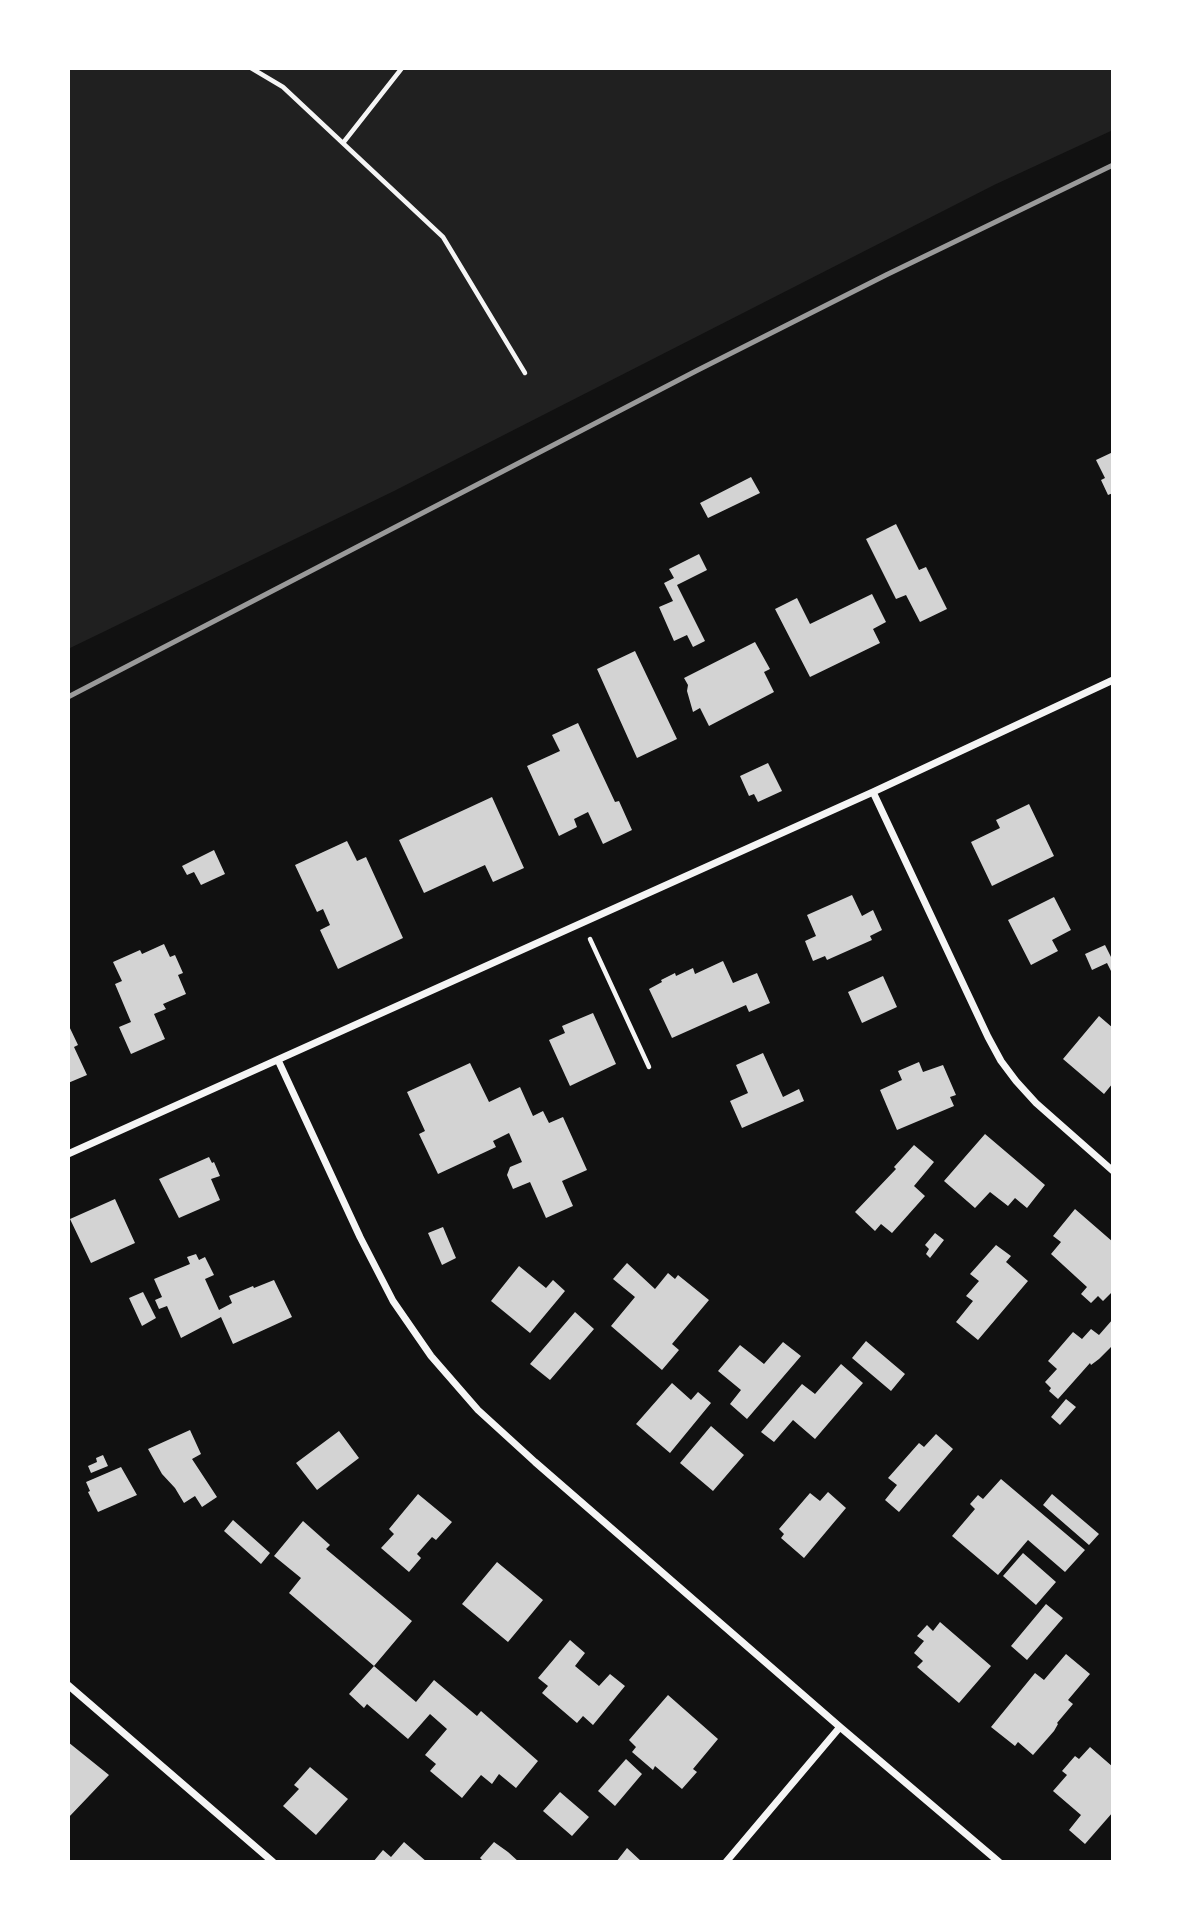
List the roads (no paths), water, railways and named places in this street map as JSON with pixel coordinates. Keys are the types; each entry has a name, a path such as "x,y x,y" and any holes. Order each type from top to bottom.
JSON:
{"street":[{"path":"68,1154 873,792 1113,680"},
{"path":"873,792 1001,1061 1036,1103 1113,1171"},
{"path":"278,1060 360,1237 393,1301 431,1356 488,1419 840,1727 999,1862"},
{"path":"68,1685 273,1862"},
{"path":"726,1862 840,1727"}],"railway":[{"path":"68,697 696,371 1113,165"}]}
